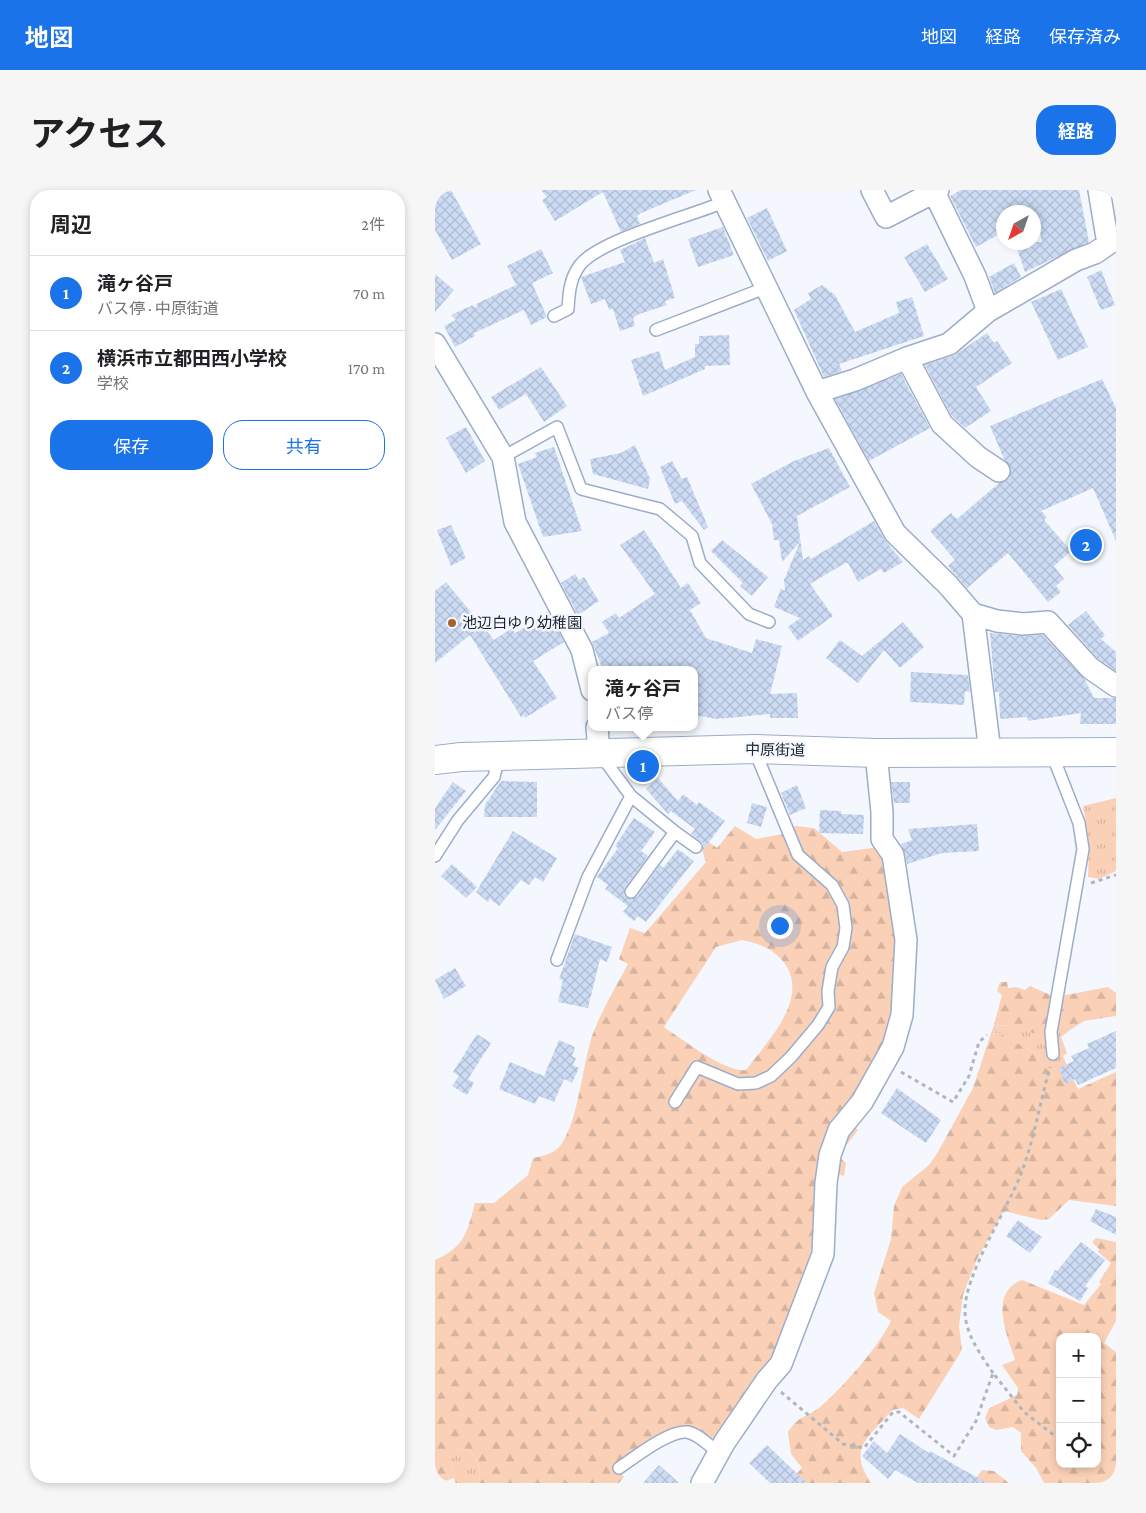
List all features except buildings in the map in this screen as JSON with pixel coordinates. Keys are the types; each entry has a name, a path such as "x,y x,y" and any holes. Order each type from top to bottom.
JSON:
{"main road":[{"name":"中原街道","path":"435,760 499,756 597,740 755,749 876,753 1116,752"}],"street":[{"path":"872,190 886,217 936,191 975,276 988,311"},
{"path":"817,392 855,380 907,358 949,344 988,311 1077,260 1095,253 1112,243 1099,190"},
{"path":"721,196 817,392 895,533 948,585 973,614 990,752"},
{"path":"435,344 503,457 515,522 582,650 588,674"},
{"path":"907,358 942,424 999,472"},
{"path":"973,614 1023,624 1056,618 1091,668 1116,686"},
{"path":"702,1483 719,1453 772,1384 781,1364 808,1298 823,1254 826,1183 830,1155 839,1130 861,1102 893,1047 902,1015 906,940 893,855 882,839 882,812 876,753"}],"lane":[{"path":"554,316 569,308 569,290 573,276 581,263 603,247 721,196"},
{"path":"656,330 765,288"},
{"path":"503,457 557,427 581,490 660,509 692,536 700,563 749,614 769,622"},
{"path":"597,740 631,796 696,847"},
{"path":"675,1102 697,1067 738,1084 756,1083 771,1076 791,1058 819,1025 829,1007 828,991 832,967 843,947 846,928 843,905 832,885 798,855 755,749"},
{"path":"1052,753 1079,823 1083,849 1051,1032 1053,1054"},
{"path":"435,856 458,820 494,777 499,756"},
{"path":"557,960 588,877 631,796"},
{"path":"631,892 675,832"},
{"path":"619,1468 669,1436 680,1432 688,1432 698,1437 719,1453"}],"path":[{"path":"1078,884 1098,882 1116,875"},
{"path":"899,1071 953,1102 969,1076 979,1042 987,1035"},
{"path":"1053,1054 1021,1173 972,1278 965,1298 965,1313 968,1329 993,1373 1024,1412 1055,1436"},
{"path":"772,1384 843,1444 865,1448 893,1412 899,1412 954,1456 976,1421 993,1373"}],"green space":[{"path":"1116,798 1116,871 1099,879 1088,877 1089,843 1083,806"},
{"path":"735,826 756,839 782,834 796,826 814,828 842,852 879,847 893,895 898,932 893,1031 843,1117 858,1130 838,1156 846,1163 844,1176 833,1173 822,1254 779,1363 709,1442 685,1427 670,1429 617,1464 624,1477 619,1483 479,1483 480,1470 471,1452 458,1449 451,1462 454,1478 439,1483 435,1472 435,1260 453,1250 459,1244 467,1230 475,1203 494,1203 528,1175 533,1158 551,1153 560,1146 571,1123 592,1036 604,1008 628,964 619,959 630,928 645,933 706,862 702,850 709,842 717,848","holes":["742,940 749,941 773,952 783,961 792,980 792,994 782,1022 773,1035 746,1070 737,1070 716,1061 692,1047 664,1027 716,947"]},
{"path":"1000,982 1007,982 1008,988 1016,987 1025,990 1030,986 1055,997 1048,1038 1011,1026 994,1025 1002,995 997,991"},
{"path":"1108,987 1116,993 1116,1016 1084,1021 1070,1030 1058,1013 1061,996"},
{"path":"1058,1013 1070,1030 1061,1037 1067,1053 1063,1056 1073,1079 1054,1079 1036,1053 1001,1034 991,1033 994,1025 1011,1026 1048,1038"},
{"path":"991,1033 1001,1034 1036,1053 1054,1079 1073,1079 1078,1089 1116,1072 1116,1206 1069,1200 1049,1219 1041,1220 1004,1211 977,1259 963,1295 959,1326 962,1350 919,1419 903,1408 892,1410 864,1444 861,1451 861,1460 864,1471 871,1483 788,1483 802,1468 791,1454 788,1432 799,1420 815,1411 839,1389 869,1355 891,1321 878,1312 874,1293 891,1239 894,1206 902,1187 929,1165 938,1152 973,1088"},
{"path":"1096,1238 1116,1242 1116,1321 1104,1343 1116,1352 1116,1483 1044,1483 1036,1468 1021,1451 1021,1433 1013,1427 996,1430 989,1427 985,1418 989,1408 1017,1395 1018,1388 1002,1365 1015,1360 1003,1316 1005,1294 1012,1286 1022,1280 1084,1305 1101,1284 1099,1282 1111,1263 1098,1252 1099,1249 1092,1242"},
{"path":"458,1449 471,1452 480,1470 479,1483 455,1483 451,1461"},
{"path":"982,1470 994,1471 1009,1483 972,1483"}],"place":[{"name":"横浜市立都田西小学校","path":"1086,545"},
{"name":"池辺白ゆり幼稚園","path":"452,623"},
{"name":"滝ヶ谷戸","path":"643,766"}]}
